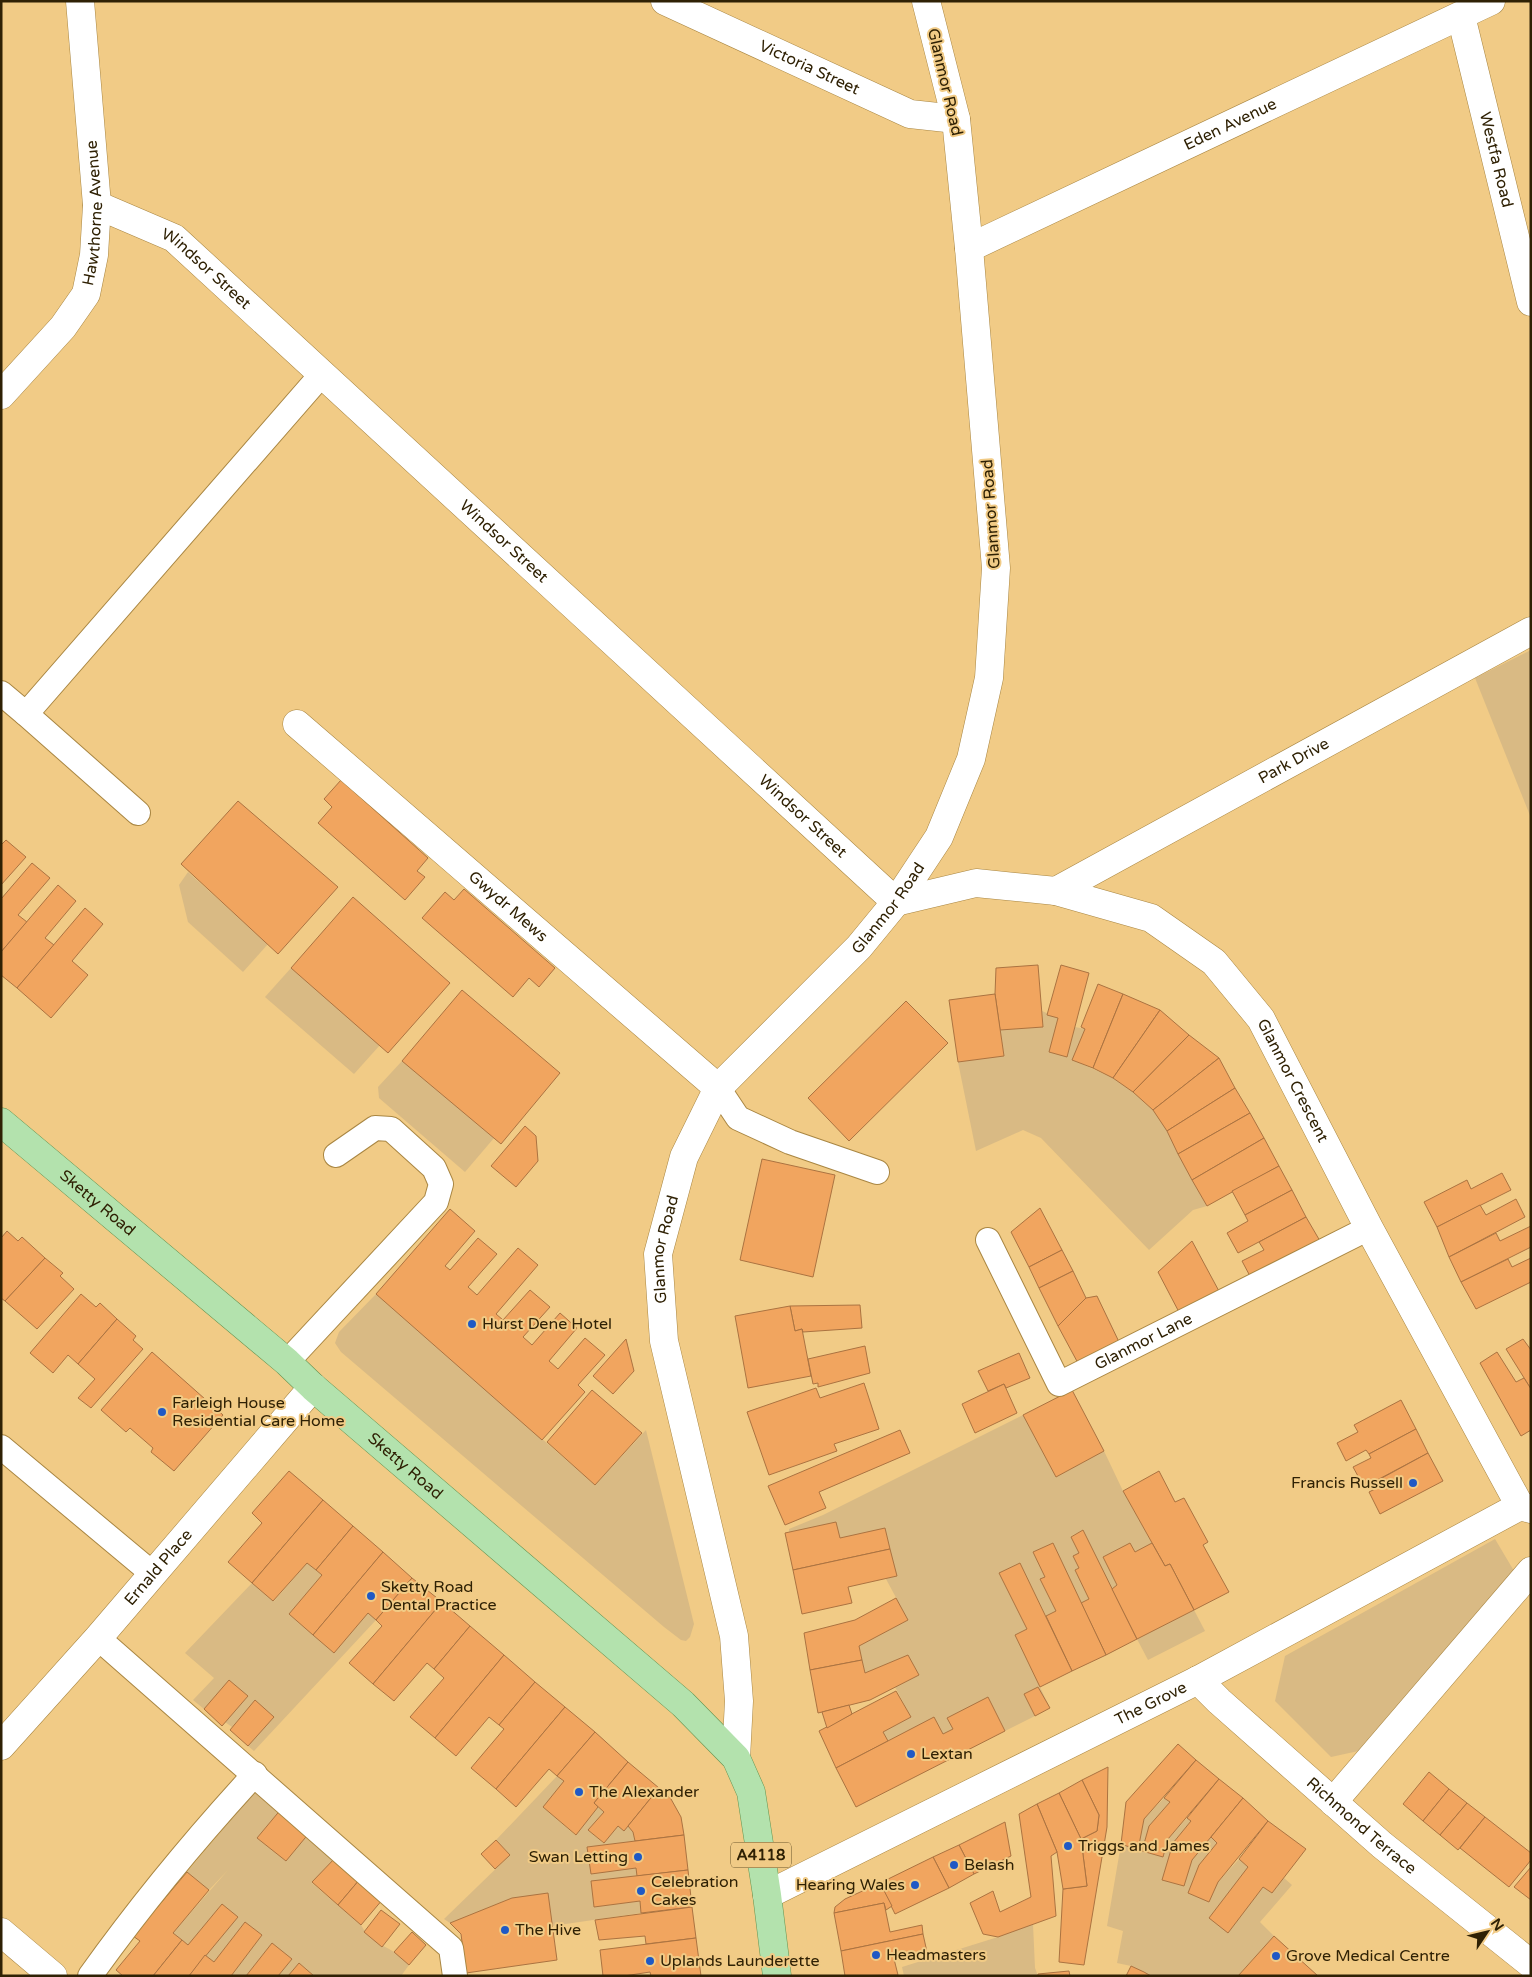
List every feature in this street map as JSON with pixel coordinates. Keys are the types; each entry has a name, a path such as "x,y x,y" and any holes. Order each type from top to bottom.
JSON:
{"main road":[{"name":"Sketty Road","path":"1,1122 287,1362 313,1387 684,1704 736,1758"},
{"name":"A4118","path":"736,1758 751,1792 777,1976"}],"street":[{"name":"Hawthorne Avenue","path":"1,395 63,326 86,294 94,256 97,205 80,1"},
{"name":"Victoria Street","path":"665,1 910,114 956,119"},
{"name":"Glanmor Road","path":"736,1758 739,1701 734,1636 664,1341 658,1254 684,1157 718,1088 859,947 896,902 939,837 971,758 989,678 996,568 969,248 956,119 926,1"},
{"name":"Eden Avenue","path":"969,248 1491,1"},
{"name":"Westfa Road","path":"1461,16 1531,302"},
{"name":"Windsor Street","path":"97,205 174,238 896,902"},
{"name":"Park Drive","path":"1056,891 1531,631"},
{"name":"Gwydr Mews","path":"297,724 718,1088"},
{"name":"Glanmor Crescent","path":"896,902 976,883 1056,891 1151,918 1214,962 1261,1018 1370,1228 1525,1507"},
{"name":"Ernald Place","path":"1,1746 98,1638 313,1387"},
{"name":"The Grove","path":"767,1895 1198,1680 1525,1507"},
{"path":"1333,1802 1531,1571"},
{"name":"Richmond Terrace","path":"1198,1680 1382,1844 1531,1964"},
{"path":"1,1932 53,1976"}],"lane":[{"path":"26,714 322,374"},
{"path":"1,693 138,813"},
{"path":"718,1088 738,1118 790,1142 877,1172"},
{"path":"287,1362 436,1202 441,1184 434,1168 391,1129 375,1128 336,1155"},
{"name":"Glanmor Lane","path":"988,1240 1059,1384 1370,1228"},
{"path":"1,1448 153,1574"},
{"path":"98,1638 451,1948 455,1976"},
{"path":"90,1976 112,1945 155,1892 224,1808 255,1774"}],"shaded area":[{"path":"1531,650 1531,818 1475,678"},
{"path":"188,872 268,944 243,972 188,922 179,885"},
{"path":"291,968 380,1045 354,1074 265,997"},
{"path":"1042,1011 1058,1018 1050,1052 1067,1057 1075,1027 1085,1029 1073,1060 1113,1078 1133,1092 1153,1110 1167,1131 1207,1206 1193,1210 1149,1250 1041,1138 1023,1130 976,1151 958,1062 1004,1056 1000,1030 1043,1027"},
{"path":"402,1061 494,1138 465,1172 379,1098 378,1087"},
{"path":"376,1294 595,1485 646,1430 694,1624 690,1637 686,1641 681,1640 664,1627 341,1352 335,1343 339,1332"},
{"path":"1023,1415 1056,1477 1104,1451 1123,1491 1152,1543 1135,1552 1130,1543 1103,1557 1117,1585 1112,1589 1083,1530 1071,1536 1079,1553 1079,1568 1075,1570 1089,1599 1081,1603 1053,1543 1033,1552 1045,1577 1041,1579 1056,1611 1046,1616 1020,1563 1000,1573 1027,1629 1015,1635 1050,1708 1038,1687 1024,1694 1035,1716 1005,1731 988,1697 953,1729 943,1734 888,1741 883,1732 911,1717 895,1687 919,1675 908,1655 865,1673 859,1646 908,1620 886,1579 896,1576 885,1529 840,1538 789,1532 789,1529 823,1515"},
{"path":"1495,1539 1517,1576 1363,1750 1331,1757 1275,1701 1285,1656"},
{"path":"307,1563 322,1575 289,1614 334,1653 368,1613 376,1620 254,1751 248,1746 273,1716 255,1700 232,1727 225,1722 248,1696 229,1680 204,1709 193,1700 214,1678 185,1653 252,1583 274,1601"},
{"path":"1194,1610 1205,1631 1148,1660 1137,1639"},
{"path":"557,1776 564,1781 543,1807 575,1835 598,1807 604,1812 588,1830 603,1843 618,1826 624,1830 628,1826 633,1832 635,1841 587,1847 591,1873 636,1868 637,1876 591,1882 594,1907 640,1901 641,1913 552,1926 512,1898 450,1923 444,1919 510,1855 496,1840"},
{"path":"254,1792 282,1808 257,1838 286,1861 310,1832 336,1857 312,1883 361,1925 371,1938 396,1953 409,1965 401,1976 314,1976 299,1963 288,1976 278,1976 292,1959 272,1943 246,1976 231,1976 262,1935 245,1922 214,1962 205,1955 237,1917 222,1904 188,1945 173,1933 228,1870 209,1890 187,1872"},
{"path":"1164,1798 1170,1802 1149,1826 1142,1851 1163,1857 1168,1839 1187,1818 1191,1821 1173,1843 1162,1880 1184,1886 1192,1860 1211,1837 1217,1843 1199,1865 1188,1893 1209,1902 1218,1882 1239,1859 1248,1867 1228,1932 1263,1887 1272,1893 1284,1878 1292,1885 1260,1922 1274,1936 1238,1976 1151,1976 1131,1966 1117,1963 1123,1931 1107,1926 1121,1844 1138,1850 1144,1819"},
{"path":"1033,1924 1035,1968 1038,1976 904,1976 902,1967"}],"building":[{"path":"341,780 428,858 417,871 425,877 405,900 318,823 332,807 324,799"},
{"path":"238,801 338,887 278,954 181,864"},
{"path":"6,840 26,857 1,885 1,845"},
{"path":"32,863 50,878 18,915 27,922 1,952 1,899"},
{"path":"58,885 76,901 45,938 54,945 17,988 1,975 1,952"},
{"path":"464,889 555,968 539,987 529,978 513,997 422,918 445,892 454,900"},
{"path":"353,897 450,983 388,1053 291,968"},
{"path":"85,908 103,924 72,961 88,975 51,1018 17,988"},
{"path":"1038,965 1043,1027 1000,1030 995,994 996,968"},
{"path":"1061,965 1089,973 1067,1057 1049,1052 1058,1018 1047,1015"},
{"path":"1098,984 1123,994 1093,1068 1072,1060 1085,1029 1081,1027"},
{"path":"462,990 560,1073 501,1144 402,1061"},
{"path":"995,994 1004,1056 958,1062 949,1000"},
{"path":"1123,994 1160,1010 1113,1078 1093,1068"},
{"path":"906,1001 948,1043 849,1141 808,1098"},
{"path":"1160,1010 1189,1035 1133,1092 1113,1078"},
{"path":"1189,1035 1219,1058 1153,1110 1133,1092"},
{"path":"1219,1058 1235,1088 1167,1131 1153,1110"},
{"path":"1235,1088 1250,1113 1178,1154 1167,1131"},
{"path":"1250,1113 1264,1138 1192,1180 1178,1154"},
{"path":"525,1126 536,1136 538,1161 516,1187 491,1166"},
{"path":"1264,1138 1279,1166 1207,1206 1192,1180"},
{"path":"762,1159 835,1175 813,1277 740,1260"},
{"path":"1279,1166 1292,1190 1245,1215 1232,1191"},
{"path":"1502,1173 1511,1190 1437,1227 1424,1202 1467,1180 1471,1189"},
{"path":"1292,1190 1306,1217 1238,1253 1227,1233 1248,1221 1245,1215"},
{"path":"1516,1199 1525,1217 1449,1257 1437,1227 1480,1205 1486,1215"},
{"path":"1040,1208 1062,1250 1029,1267 1011,1232"},
{"name":"Hurst Dene Hotel","path":"450,1209 475,1231 445,1266 450,1270 478,1238 497,1254 468,1287 477,1295 518,1248 538,1265 496,1314 503,1320 530,1290 550,1307 523,1337 532,1345 560,1313 577,1328 549,1361 558,1369 585,1338 605,1355 578,1385 585,1392 542,1440 376,1294"},
{"path":"1306,1217 1320,1241 1251,1278 1242,1261 1264,1250 1259,1242"},
{"path":"1531,1226 1531,1247 1461,1282 1449,1257 1496,1233 1500,1241"},
{"path":"7,1231 18,1241 22,1237 45,1258 5,1301 1,1298 1,1238"},
{"path":"1192,1241 1220,1293 1180,1314 1158,1272"},
{"path":"1062,1250 1073,1271 1039,1288 1029,1267"},
{"path":"45,1258 63,1273 60,1276 74,1289 37,1329 5,1301"},
{"path":"1531,1258 1531,1282 1476,1309 1461,1282 1508,1259 1512,1267"},
{"path":"1073,1271 1086,1298 1058,1326 1039,1288"},
{"path":"81,1294 96,1307 100,1303 117,1319 78,1364 68,1355 53,1373 30,1353"},
{"path":"1097,1296 1120,1344 1079,1365 1058,1326 1086,1298"},
{"path":"860,1305 862,1328 803,1332 802,1329 795,1331 790,1306"},
{"path":"790,1306 795,1331 802,1329 811,1376 748,1388 735,1316"},
{"path":"117,1319 136,1336 133,1340 143,1349 91,1408 78,1398 95,1379 78,1364"},
{"path":"626,1339 634,1371 613,1394 593,1376"},
{"path":"1523,1339 1531,1350 1531,1389 1506,1349"},
{"path":"865,1346 870,1373 818,1387 818,1383 813,1384 808,1359"},
{"name":"Farleigh House Residential Care Home","path":"152,1352 223,1415 174,1471 151,1452 153,1448 130,1428 126,1432 101,1410"},
{"path":"1497,1352 1516,1382 1524,1378 1531,1389 1531,1430 1521,1436 1480,1363"},
{"path":"1019,1353 1030,1378 1006,1388 1004,1384 988,1391 978,1371"},
{"path":"864,1383 879,1429 834,1444 837,1451 769,1475 747,1412 816,1388 820,1398"},
{"path":"1004,1384 1017,1413 975,1433 962,1404"},
{"path":"592,1390 642,1433 595,1485 547,1442"},
{"path":"1072,1390 1104,1451 1056,1477 1023,1415"},
{"path":"1401,1400 1416,1429 1369,1454 1366,1450 1346,1461 1337,1443 1358,1432 1354,1425"},
{"path":"1416,1429 1428,1453 1364,1487 1353,1467 1371,1458 1369,1454"},
{"path":"900,1430 910,1453 819,1492 826,1508 785,1525 768,1486"},
{"name":"Francis Russell","path":"1428,1453 1443,1481 1380,1514 1369,1492 1385,1484 1382,1478"},
{"path":"289,1471 323,1500 252,1583 228,1562 262,1523 252,1513"},
{"path":"1159,1471 1175,1502 1184,1498 1208,1542 1203,1545 1229,1592 1194,1610 1170,1564 1165,1566 1123,1491"},
{"path":"323,1500 353,1526 316,1570 307,1563 273,1601 252,1583"},
{"path":"836,1522 840,1538 885,1528 890,1549 793,1570 785,1533"},
{"path":"353,1526 383,1552 313,1635 289,1614 322,1575 316,1570"},
{"path":"1083,1530 1137,1639 1106,1655 1081,1603 1089,1599 1075,1570 1079,1568 1073,1556 1079,1553 1071,1537"},
{"path":"1053,1543 1106,1655 1072,1671 1046,1616 1056,1611 1040,1579 1045,1577 1033,1552"},
{"path":"1130,1543 1135,1552 1152,1543 1165,1566 1170,1564 1194,1610 1137,1639 1112,1589 1117,1585 1103,1557"},
{"path":"890,1549 897,1576 848,1587 852,1603 802,1614 793,1570"},
{"name":"Sketty Road Dental Practice","path":"383,1552 412,1578 376,1620 368,1613 334,1653 313,1635"},
{"path":"1020,1563 1072,1671 1040,1687 1015,1635 1027,1629 999,1573"},
{"path":"412,1578 442,1602 373,1684 349,1663 382,1626 376,1620"},
{"path":"896,1598 908,1620 859,1646 862,1660 810,1670 804,1633 855,1620"},
{"path":"442,1602 470,1626 434,1669 427,1663 394,1701 373,1684"},
{"path":"470,1626 504,1655 435,1738 410,1717 444,1678 434,1669"},
{"path":"504,1655 535,1682 499,1725 489,1717 456,1756 435,1738"},
{"path":"908,1655 919,1675 870,1700 818,1713 810,1670 862,1660 865,1673"},
{"path":"229,1680 248,1696 222,1726 204,1709"},
{"path":"535,1682 565,1707 496,1789 471,1768 504,1729 499,1725"},
{"path":"1038,1687 1050,1708 1035,1716 1024,1694"},
{"path":"896,1691 911,1717 883,1732 888,1741 836,1768 819,1731"},
{"name":"Lextan","path":"988,1697 1005,1731 856,1807 836,1768 934,1717 943,1734 953,1729 947,1718"},
{"path":"255,1700 274,1717 248,1746 230,1730"},
{"path":"849,1705 852,1714 827,1728 822,1712"},
{"path":"565,1707 595,1732 557,1776 549,1769 516,1807 496,1789"},
{"name":"The Alexander","path":"595,1732 628,1762 594,1803 598,1807 576,1835 543,1807 564,1781 557,1776"},
{"path":"1178,1744 1196,1760 1144,1819 1138,1850 1121,1844 1126,1802"},
{"path":"1196,1760 1219,1779 1168,1839 1163,1857 1142,1851 1149,1826 1170,1802 1164,1798"},
{"path":"628,1762 659,1788 624,1831 618,1826 604,1843 588,1830 604,1812 594,1803"},
{"path":"1108,1767 1107,1827 1084,1965 1059,1962 1063,1889 1087,1886 1081,1839 1097,1831 1099,1815 1082,1780"},
{"path":"1429,1772 1449,1789 1423,1821 1403,1804"},
{"path":"1219,1779 1243,1798 1192,1860 1184,1886 1162,1880 1173,1843 1191,1821 1187,1818"},
{"path":"1082,1780 1099,1815 1097,1831 1081,1839 1059,1793"},
{"path":"659,1788 671,1799 681,1817 684,1835 635,1841 633,1832 628,1826"},
{"path":"1449,1789 1467,1803 1440,1835 1423,1821"},
{"name":"Triggs and James","path":"1059,1793 1081,1839 1087,1886 1063,1889 1057,1852 1037,1804"},
{"path":"1243,1798 1268,1821 1218,1882 1209,1902 1188,1893 1199,1865 1217,1843 1211,1837"},
{"path":"1467,1803 1485,1817 1458,1850 1440,1835"},
{"path":"1037,1804 1057,1852 1051,1856 1056,1916 998,1937 983,1934 970,1903 993,1891 1000,1912 1031,1897 1019,1814"},
{"path":"282,1808 310,1832 286,1861 257,1838"},
{"path":"1485,1817 1531,1853 1531,1860 1509,1887 1460,1848"},
{"path":"1268,1821 1306,1849 1272,1893 1263,1887 1228,1933 1209,1918 1248,1867 1239,1859"},
{"path":"1005,1822 1011,1856 974,1874 959,1845"},
{"name":"Swan Letting","path":"684,1835 688,1870 637,1876 636,1868 591,1874 587,1847"},
{"path":"496,1840 510,1855 495,1869 481,1854"},
{"name":"Belash","path":"959,1845 974,1874 949,1888 933,1857"},
{"path":"336,1857 360,1879 338,1905 312,1882"},
{"name":"Hearing Wales","path":"933,1857 949,1888 895,1914 880,1883"},
{"path":"1531,1867 1531,1900 1514,1887"},
{"name":"Celebration Cakes","path":"688,1870 692,1907 641,1913 640,1901 594,1907 591,1881"},
{"path":"187,1872 209,1890 173,1933 182,1940 153,1976 123,1976 116,1970 140,1941 133,1936"},
{"path":"360,1879 383,1899 361,1925 338,1905"},
{"path":"880,1883 892,1906 886,1910 884,1903 834,1913 835,1907 845,1899"},
{"name":"The Hive","path":"548,1893 557,1960 466,1973 461,1934 450,1923 512,1898"},
{"path":"884,1903 890,1932 922,1925 923,1934 841,1951 834,1913"},
{"path":"222,1904 238,1917 189,1976 153,1976 182,1940 188,1945"},
{"path":"692,1907 696,1938 646,1944 645,1936 599,1940 595,1920"},
{"path":"381,1910 400,1924 382,1947 364,1932"},
{"path":"245,1922 262,1935 231,1976 189,1976 205,1955 214,1962"},
{"path":"412,1932 426,1945 409,1965 394,1952"},
{"name":"Headmasters","path":"923,1934 927,1952 894,1959 898,1975 845,1976 841,1951"},
{"name":"Grove Medical Centre","path":"1274,1936 1318,1976 1238,1976"},
{"name":"Uplands Launderette","path":"696,1938 701,1976 651,1976 650,1972 624,1976 603,1976 600,1950"},
{"path":"272,1943 292,1959 278,1976 246,1976"},
{"path":"299,1963 314,1976 288,1976"},
{"path":"1131,1966 1144,1972 1151,1976 1126,1976"},
{"path":"1069,1971 1070,1976 1038,1976 1038,1974"}],"place":[{"name":"Hurst Dene Hotel","path":"472,1324"},
{"name":"Farleigh House Residential Care Home","path":"162,1412"},
{"name":"Francis Russell","path":"1413,1483"},
{"name":"Sketty Road Dental Practice","path":"371,1596"},
{"name":"Lextan","path":"911,1754"},
{"name":"The Alexander","path":"579,1792"},
{"name":"Triggs and James","path":"1068,1846"},
{"name":"Swan Letting","path":"638,1857"},
{"name":"Belash","path":"954,1865"},
{"name":"Hearing Wales","path":"915,1885"},
{"name":"Celebration Cakes","path":"641,1891"},
{"name":"The Hive","path":"505,1930"},
{"name":"Headmasters","path":"876,1955"},
{"name":"Grove Medical Centre","path":"1276,1956"},
{"name":"Uplands Launderette","path":"650,1961"}]}
